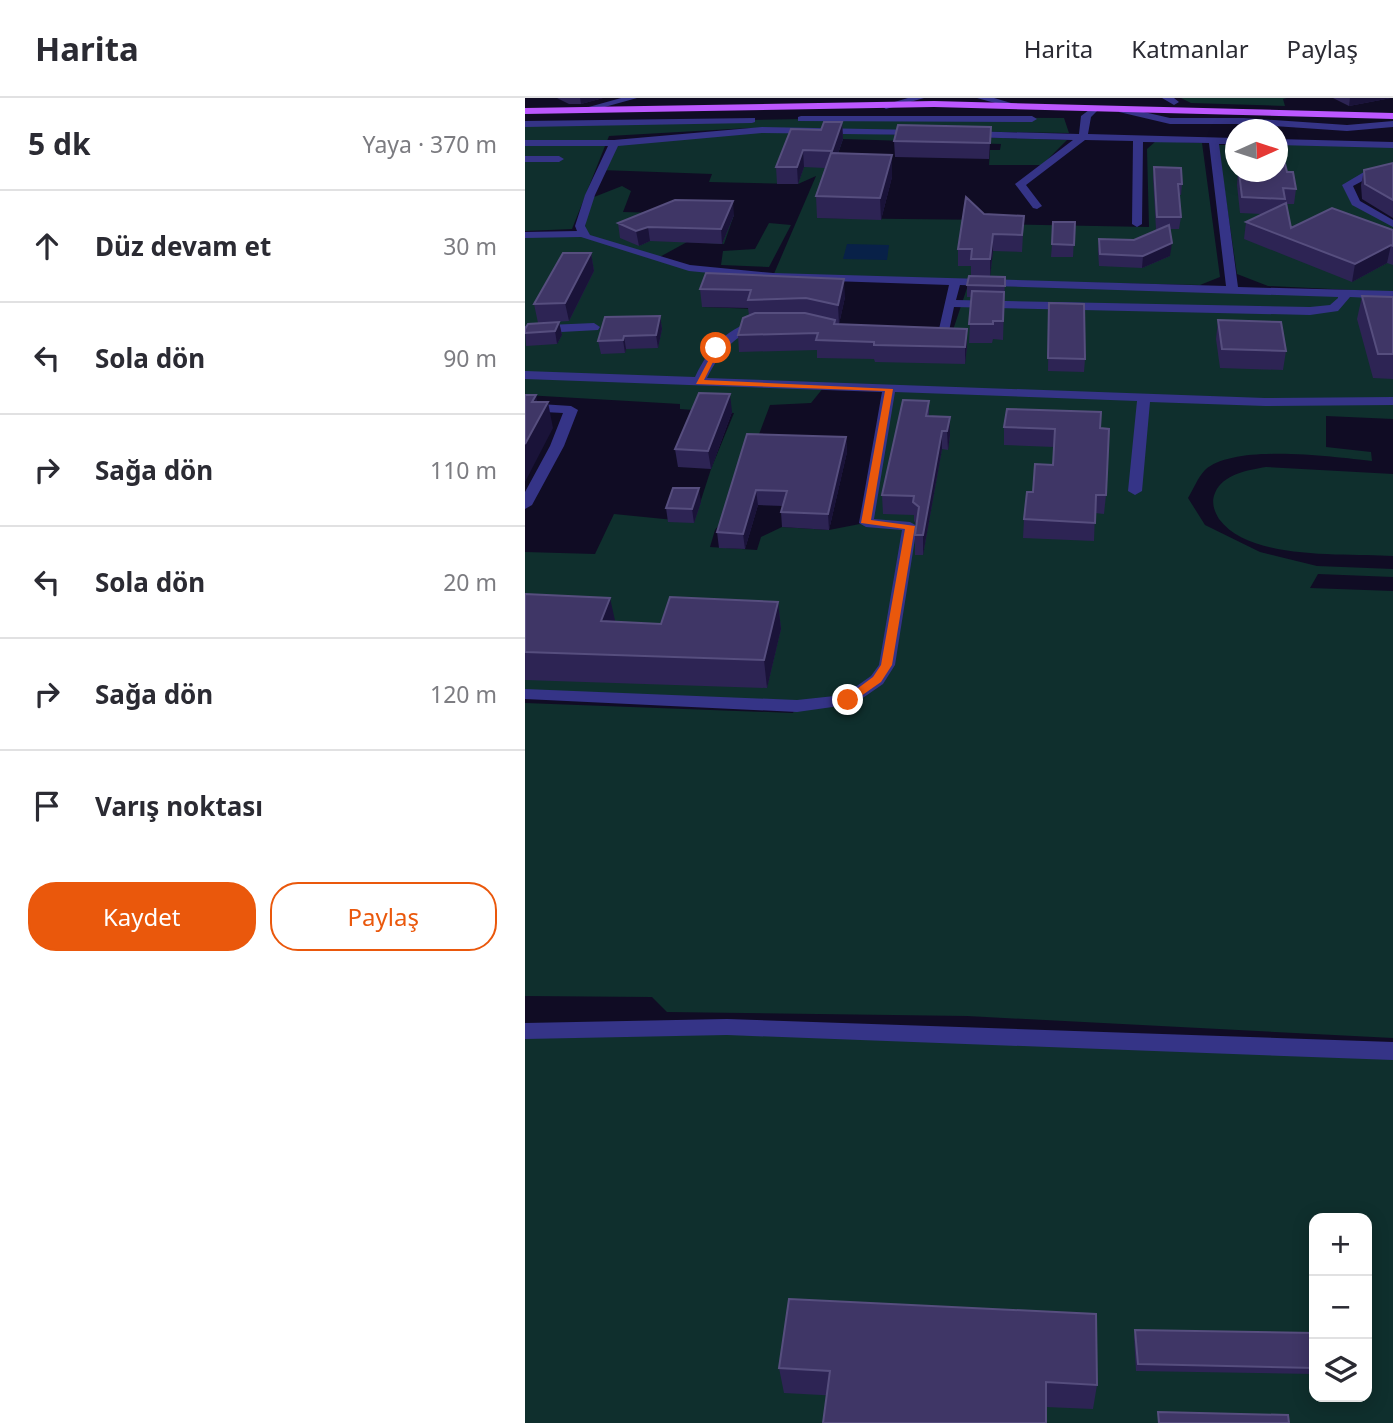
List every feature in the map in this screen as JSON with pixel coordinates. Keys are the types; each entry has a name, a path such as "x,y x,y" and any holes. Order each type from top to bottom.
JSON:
{"main road":[{"path":"525,122 935,105"},
{"path":"525,111 935,105 1013,105 1093,110"},
{"path":"955,105 1122,110"}],"street":[{"path":"583,110 629,98"},
{"path":"886,106 919,98"},
{"path":"982,98 1013,105"},
{"path":"1037,206 1020,184 1083,137 1086,116 1093,110"},
{"path":"1122,110 1170,121 1244,121 1347,128 1392,119"},
{"path":"525,122 923,117 1032,119"},
{"path":"525,143 614,143 762,130 930,133"},
{"path":"958,134 1225,141"},
{"path":"1137,224 1138,139"},
{"path":"1214,141 1232,289"},
{"path":"1288,142 1393,145"},
{"path":"585,234 580,226 590,195 614,143"},
{"path":"525,159 559,159"},
{"path":"1393,172 1368,174 1347,185 1356,203 1393,224"},
{"path":"525,235 585,234 630,253 689,268 773,276 1393,295"},
{"path":"916,332 944,333 956,281"},
{"path":"949,303 1310,311 1334,308 1344,299 1343,293"},
{"path":"699,382 716,348 732,333 754,324 776,321"},
{"path":"525,330 594,327"},
{"path":"525,375 1265,402 1393,401"},
{"path":"525,694 797,706 848,700 877,680 887,665 911,526 866,523 889,389"},
{"path":"1135,491 1144,398"},
{"path":"525,407 571,410 557,446 525,505"},
{"path":"525,1031 727,1027 1393,1051"}],"green space":[{"path":"1181,98 1287,98 1283,99 1285,106 1191,103"},
{"path":"923,117 1064,118 1069,133 749,128 609,136 572,229 525,231 525,124"},
{"path":"762,130 1067,140 1042,165 989,165 990,150 1000,150 1001,144 843,139 817,218 992,220 993,224 1149,227 1147,149 1156,141 1202,143 1220,277 1200,285 773,276 816,176 798,184 709,182 712,174 601,170 614,143"},
{"path":"1218,145 1225,145 1225,182 1288,182 1288,145 1393,145 1393,172 1347,185 1356,203 1393,224 1393,292 1268,286 1237,274"},
{"path":"622,186 631,191 623,212 734,215 724,244 687,242 656,259 716,271 703,307 757,309 776,322 951,336 968,285 1393,295 1393,419 1326,416 1326,447 1371,452 1372,461 1285,454 1238,457 1219,462 1205,470 1188,498 1205,525 1260,552 1317,566 1393,569 1393,577 1318,574 1310,588 1393,591 1393,1038 967,1016 667,1012 652,997 525,996 525,703 793,713 796,707 525,694 525,552 595,554 614,514 694,522 711,469 734,413 680,409 680,404 525,395 525,235 584,234 589,199","holes":["824,387 889,389 865,523 829,530 782,527 761,537 757,550 710,547 715,530 730,511 770,405 811,403"]},
{"path":"769,223 791,225 769,267 721,265 723,251 755,249"},
{"path":"1266,467 1393,474 1393,556 1300,552 1253,542 1233,533 1216,513 1213,503 1215,493 1230,477"},
{"path":"727,1027 1393,1051 1393,1423 525,1423 525,1031"}],"water":[{"path":"847,244 889,245 887,260 843,259"}],"building":[{"path":"824,122 842,122 832,151 803,150 797,167 776,167 791,129 821,130"},
{"path":"898,125 991,127 990,143 894,141"},
{"path":"831,153 892,155 880,198 816,196"},
{"path":"1393,163 1393,200 1365,184 1364,170"},
{"path":"1154,167 1181,168 1182,184 1178,184 1181,217 1157,217"},
{"path":"1288,172 1293,172 1296,189 1283,188 1285,199 1242,197 1240,182 1288,182"},
{"path":"966,197 984,214 1024,216 1022,235 993,234 990,259 971,259 972,249 958,249"},
{"path":"675,200 733,201 721,229 648,227 636,231 618,223"},
{"path":"1286,203 1291,228 1332,208 1393,230 1393,246 1355,264 1246,222"},
{"path":"1053,222 1075,222 1074,245 1052,244"},
{"path":"1169,225 1172,243 1143,256 1100,254 1099,239 1134,240"},
{"path":"563,253 591,253 565,303 534,304"},
{"path":"706,273 844,279 838,305 806,298 748,300 751,290 700,289"},
{"path":"969,276 1005,277 1005,286 967,285"},
{"path":"972,291 1004,292 1003,321 993,321 993,324 969,324"},
{"path":"1362,296 1393,297 1393,354 1378,354"},
{"path":"1049,303 1084,304 1085,359 1048,358"},
{"path":"755,313 805,313 835,320 834,324 967,329 965,347 874,345 874,342 816,340 818,333 738,335 743,318"},
{"path":"660,316 656,335 624,336 623,340 598,341 605,317"},
{"path":"1218,320 1281,322 1286,351 1222,349"},
{"path":"559,322 555,331 525,333 528,324"},
{"path":"699,393 730,394 708,451 675,449"},
{"path":"525,395 536,395 532,402 548,402 525,444"},
{"path":"903,400 929,401 926,416 950,417 947,431 942,431 923,535 915,535 919,507 913,502 914,496 882,495"},
{"path":"1007,409 1101,412 1100,428 1109,429 1106,495 1096,495 1095,523 1024,519 1027,492 1033,492 1035,464 1053,465 1055,429 1004,427"},
{"path":"747,434 846,437 828,514 781,512 787,491 756,490 743,534 717,532"},
{"path":"673,488 699,488 692,509 666,508"},
{"path":"525,594 610,598 601,621 661,624 670,597 778,602 764,660 525,652"},
{"path":"789,1299 1096,1314 1097,1385 1046,1382 1046,1423 823,1423 830,1371 779,1368"},
{"path":"1135,1330 1309,1333 1309,1368 1138,1364"},
{"path":"1158,1412 1288,1415 1289,1423 1159,1423"}],"route":[{"path":"716,348 699,382 889,389 866,523 911,526 887,665 877,680 848,700"}]}
